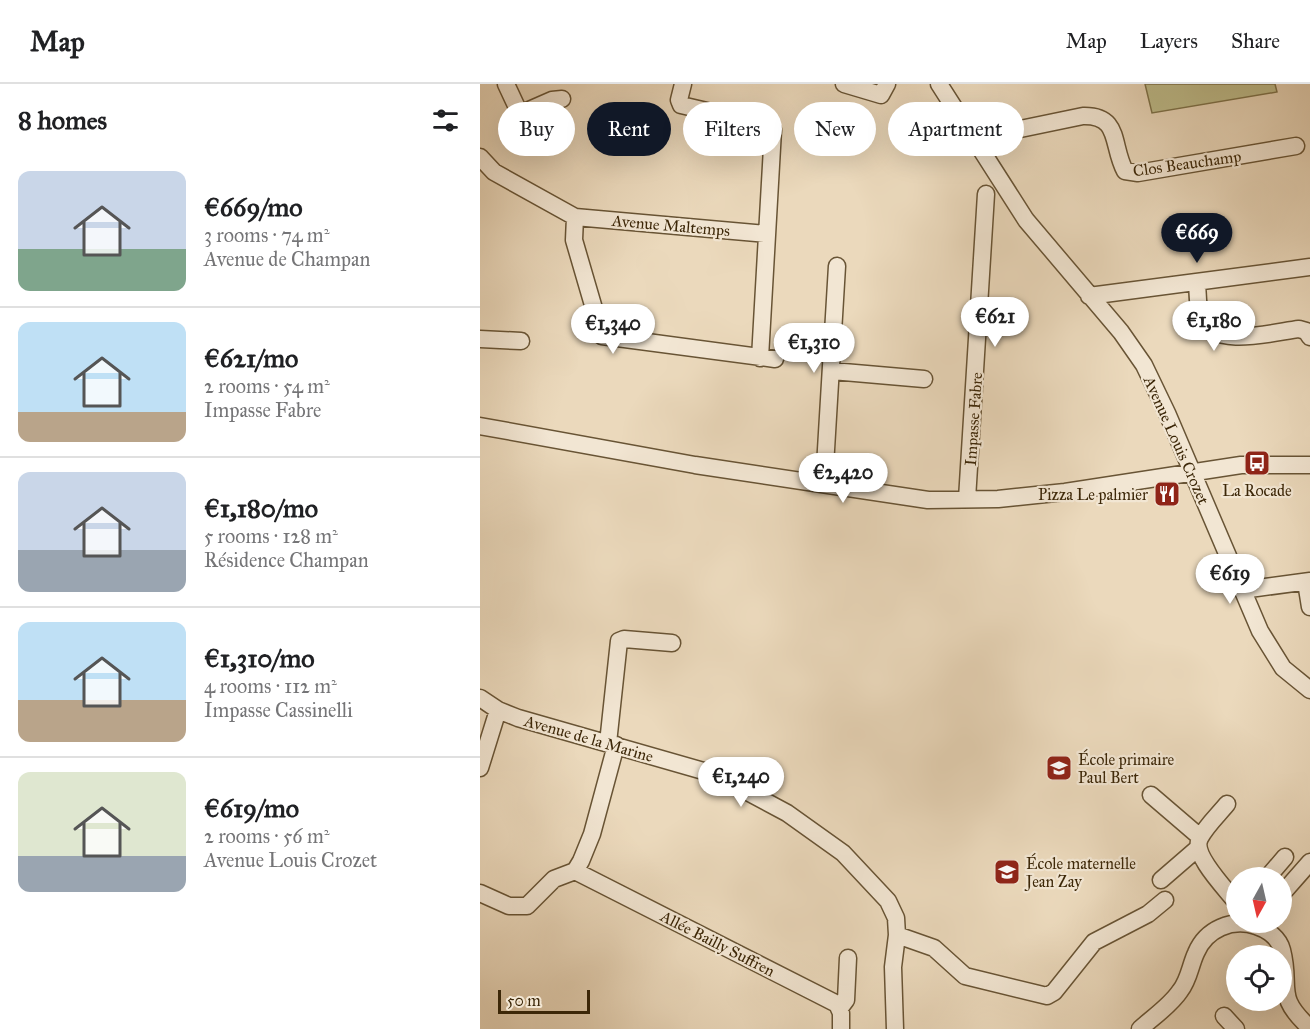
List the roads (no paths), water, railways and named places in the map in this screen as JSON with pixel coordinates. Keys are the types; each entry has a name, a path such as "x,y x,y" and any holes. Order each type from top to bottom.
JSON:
{"street":[{"path":"506,84 520,114 552,100 561,99"},
{"path":"480,157 494,172 575,217 574,240 602,336 768,359 766,234 773,129 771,126 681,105 679,97 682,84"},
{"path":"844,84 881,95 887,84"},
{"name":"Avenue Louis Crozet","path":"941,85 951,102"},
{"name":"Clos Beauchamp","path":"1024,128 1098,115 1110,125 1118,158 1125,171 1138,173 1296,146"},
{"name":"Avenue Louis Crozet","path":"985,156 1026,220 1144,365 1270,650 1283,668 1310,690"},
{"name":"Impasse Fabre","path":"967,499 986,194"},
{"name":"Avenue Maltemps","path":"575,217 766,234"},
{"path":"824,483 837,266"},
{"path":"1089,296 1310,267"},
{"path":"1197,282 1201,318 1212,332 1231,337 1299,329 1306,331 1310,337"},
{"path":"480,339 521,341"},
{"path":"831,371 924,379"},
{"path":"480,426 671,461 928,500 1065,492 1257,463 1310,465"},
{"path":"1242,590 1308,582 1310,608"},
{"path":"480,893 509,906 527,906 554,879 575,871 588,848 612,744 619,641 624,639 672,643"},
{"name":"Avenue de la Marine","path":"480,698 498,710 714,774 802,822 843,852 876,886 893,909 897,935 893,967 896,1029"},
{"path":"480,768 498,710"},
{"path":"1150,795 1199,842 1205,861 1226,889"},
{"path":"1161,880 1199,842 1227,804"},
{"path":"1276,867 1285,857"},
{"path":"1292,882 1310,862"},
{"name":"Allée Bailly Suffren","path":"575,871 840,1008"},
{"path":"897,935 934,948 965,976 1047,996 1054,992 1094,942 1148,914 1165,900"},
{"path":"1140,1029 1181,991 1195,954 1209,935 1226,926"},
{"path":"1269,933 1279,942 1282,952 1288,1004 1310,1028"},
{"path":"841,1029 840,1008 846,1000 848,958"},
{"path":"1224,1016 1236,1029"}],"place":[{"name":"La Rocade","path":"1257,463"},
{"name":"Pizza Le palmier","path":"1167,494"},
{"name":"École primaire Paul Bert","path":"1059,768"},
{"name":"École maternelle Jean Zay","path":"1007,872"}]}
